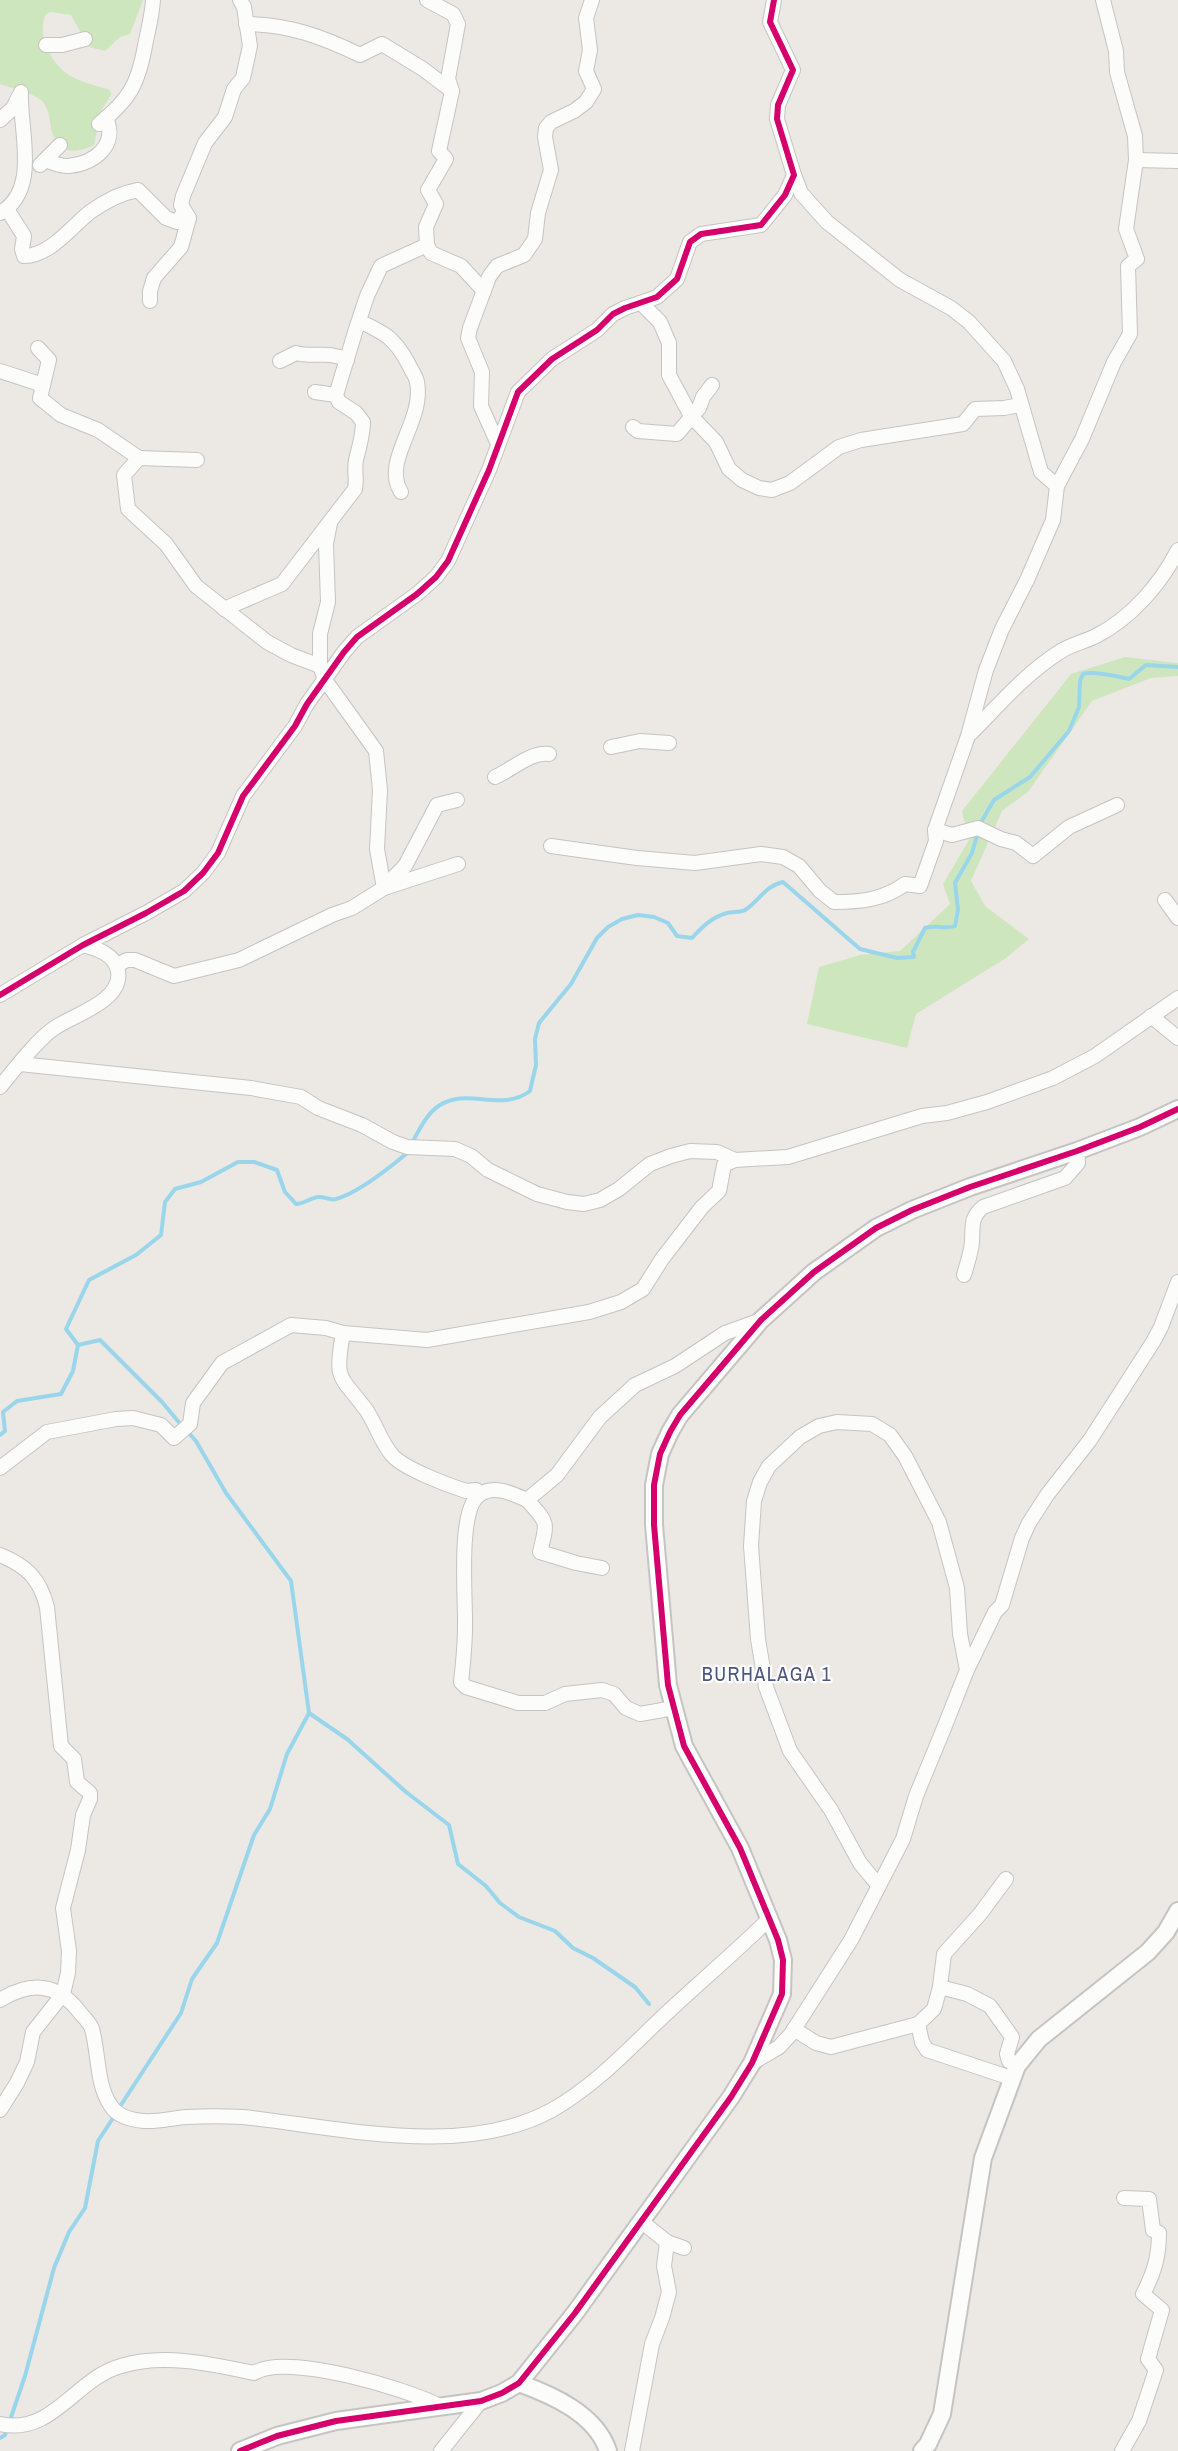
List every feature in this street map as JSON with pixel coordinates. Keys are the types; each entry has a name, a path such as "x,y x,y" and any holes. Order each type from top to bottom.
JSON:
{"street":[{"path":"150,301 154,278 181,247 189,218 182,205 183,196 200,153 225,117 234,89 243,78 250,46 244,7 240,0"},
{"path":"427,0 453,14 458,24 448,79 452,91 439,152 446,159 428,190 436,204 426,227 427,245 431,253 461,266 484,291"},
{"path":"498,444 481,406 482,372 468,338 489,277 497,266 524,255 535,239 540,206 551,170 545,137 546,128 586,102 594,89 586,71 590,50 586,18 592,0"},
{"path":"774,0 770,22 793,70 778,105 777,119 801,193 827,222 900,280 951,308 969,322 1004,361 1017,389 1041,472 1057,486"},
{"path":"551,846 637,858 695,863 761,854 783,857 799,866 820,891 834,902 865,902 896,891 905,884 920,886 936,841 935,830 968,736 986,670 1002,629 1053,520 1057,486 1082,440 1114,362 1130,334 1128,266 1137,259 1126,229 1136,160 1135,136 1117,72 1116,51 1102,0"},
{"path":"137,16 152,6"},
{"path":"45,160 67,166 103,152 110,139 109,126 102,121 123,102 136,83 152,6"},
{"path":"246,24 274,24 330,41 360,55 382,45 423,69 452,91"},
{"path":"46,45 62,45 85,39"},
{"path":"0,120 14,108 21,92 20,109 27,164 15,198 4,211 24,236 22,249 24,256 41,260 91,211 126,192 138,190 166,218 177,222 184,212"},
{"path":"25,170 39,165 60,145"},
{"path":"1136,160 1178,161"},
{"path":"0,995 83,945 147,913 184,891 204,873 218,853 243,796 357,637 417,594 436,577 448,561 459,540 498,444 513,401 530,378 552,359 597,330 613,314 657,297 677,279 690,242 701,234 762,225 784,195 794,175"},
{"path":"224,609 244,599 278,588 355,489 356,461 361,448 363,429 362,419 339,402 336,395 359,321 381,266 427,245"},
{"path":"641,303 660,322 669,343 669,375 691,416 716,442 729,469 750,484 772,490 790,483 839,447 886,435 963,424 975,409 1020,405"},
{"path":"359,321 386,333 394,340 417,381 417,404 412,425 394,469 401,492"},
{"path":"38,348 49,360 40,398 61,415 98,430 139,458 197,460"},
{"path":"280,361 296,353 306,356 332,354 347,360"},
{"path":"0,371 43,385"},
{"path":"633,427 638,431 677,434 699,408 702,397 712,385"},
{"path":"315,392 336,395"},
{"path":"139,458 124,475 128,509 166,544 196,586 224,609 267,642 291,655 320,666"},
{"path":"330,520 326,544 328,603 320,634 320,666 325,680 375,751 380,790 376,849 384,888"},
{"path":"968,736 1019,684 1059,651 1094,637 1125,618 1138,606 1172,562 1178,550"},
{"path":"611,747 640,741 669,743"},
{"path":"495,777 531,756 549,754"},
{"path":"384,888 405,866 437,805 457,800"},
{"path":"935,830 952,835 978,828 1016,843 1033,856 1068,827 1117,805"},
{"path":"117,965 128,960 135,960 174,976 239,960 352,908 384,888 458,864"},
{"path":"1165,900 1178,918"},
{"path":"0,1087 52,1029 93,1008 114,989 119,976 117,965 97,948 83,945"},
{"path":"0,1468 47,1432 116,1419 133,1418 161,1425 174,1438 190,1424 193,1403 222,1363 291,1325 326,1328 343,1333 427,1340 589,1312 621,1302 643,1289 662,1259 702,1207 719,1191 724,1166 735,1160 788,1156 922,1116 947,1113 987,1102 1053,1077 1095,1056 1178,998"},
{"path":"1151,1016 1178,1038"},
{"path":"20,1064 251,1088 302,1097 318,1108 362,1125 393,1142 407,1147 455,1149 471,1156 497,1175 537,1194 567,1202 584,1204 600,1200 619,1189 650,1164 670,1156 690,1151 717,1152 735,1160"},
{"path":"240,2451 277,2436 336,2421 481,2401 519,2383 575,2313 708,2131 752,2063 782,1994 784,1979 778,1940 770,1918 740,1848 684,1746 668,1685 654,1525 654,1485 660,1454 680,1415 761,1320 814,1272 876,1228 912,1210 1077,1151 1140,1127 1178,1109"},
{"path":"964,1275 972,1241 971,1223 976,1213 983,1207 1065,1178 1078,1163 1077,1151"},
{"path":"752,2063 779,2047 794,2029 851,1940 903,1839 916,1796 967,1670 995,1612 1002,1605 1019,1546 1029,1523 1047,1495 1090,1440 1153,1342 1178,1282"},
{"path":"528,1500 556,1475 600,1418 635,1385 675,1366 724,1333 761,1320"},
{"path":"343,1333 338,1369 343,1382 366,1410 393,1456 403,1464 446,1484 466,1491 476,1490 479,1495"},
{"path":"878,1885 860,1863 831,1810 790,1751 766,1688 758,1639 751,1546 754,1501 760,1482 769,1466 800,1437 819,1426 837,1422 872,1424 890,1435 905,1456 939,1522 957,1588 960,1634 967,1670"},
{"path":"602,1568 540,1552 546,1520 528,1500 494,1490 479,1495 473,1502 462,1566 466,1596 465,1649 461,1682 466,1687 518,1703 544,1703 565,1694 602,1690 614,1694 626,1708 640,1714 674,1708"},
{"path":"0,1555 25,1569 42,1587 47,1607 61,1733 60,1746 74,1759 77,1782 90,1793 90,1799 82,1815 78,1850 63,1908 69,1951 68,1972 63,1994 33,2032 27,2062 0,2110"},
{"path":"794,2029 816,2043 831,2047 918,2024 934,2009 940,1987 944,1954 980,1914 1006,1880"},
{"path":"922,2451 928,2444 942,2414 983,2158 1014,2072 1040,2039 1148,1952 1166,1932 1178,1911"},
{"path":"0,2001 16,1990 33,1987 63,1994 91,2026 100,2075 116,2111 147,2121 202,2116 242,2117 319,2127 443,2136 481,2133 519,2124 587,2089 770,1918"},
{"path":"940,1987 967,1994 990,2006 1012,2037 1006,2054 1014,2072"},
{"path":"918,2024 922,2043 927,2050 1014,2072"},
{"path":"1122,2451 1139,2421 1156,2370 1148,2359 1162,2310 1143,2294 1154,2274 1159,2255 1159,2233 1153,2230 1149,2199 1124,2198"},
{"path":"642,2222 667,2242 684,2248"},
{"path":"632,2451 652,2344 669,2292 664,2266 667,2242"},
{"path":"6,2425 37,2421 60,2409 74,2394 119,2366 157,2361 193,2362 254,2373 262,2368 292,2366 333,2373 418,2395 440,2406"},
{"path":"519,2383 543,2392 585,2418 605,2443 608,2451"},
{"path":"441,2451 481,2401"}],"green space":[{"path":"0,0 143,0 130,34 120,37 105,51 89,47 71,15 51,12 46,14 43,22 44,41 59,67 74,78 110,90 111,95 102,109 94,145 77,151 61,147 52,133 48,110 43,102 29,94 0,84"},
{"path":"1125,657 1178,663 1178,676 1151,678 1092,701 1028,792 1002,811 971,881 985,906 1029,939 1006,958 916,1014 907,1048 807,1024 819,967 860,955 900,951 950,904 943,884 969,840 962,811 1071,674"}],"waterway":[{"path":"980,824 994,800 1030,777 1069,731 1079,707 1080,681 1083,674 1098,673 1129,679 1146,665 1178,667"},
{"path":"412,1143 431,1112 451,1100 462,1098 507,1100 530,1091 536,1065 535,1039 539,1023 571,984 597,938 608,927 622,919 638,915 654,917 668,923 677,936 692,938 712,920 727,913 745,910 767,890 783,882 860,949 897,958 914,957 913,952 925,928 955,926 958,910 955,883 972,853 978,832"},
{"path":"0,1435 5,1431 3,1412 17,1401 61,1394 73,1371 78,1345 66,1329 89,1280 136,1255 161,1235 165,1202 175,1189 201,1182 238,1162 254,1162 277,1170 285,1192 296,1204 318,1197 334,1199 363,1186 391,1167 409,1150"},
{"path":"78,1345 100,1340 162,1402 182,1426"},
{"path":"119,2108 181,2013 192,1979 217,1943 254,1835 270,1809 287,1754 309,1713 291,1581 226,1493 196,1441 187,1431"},
{"path":"309,1713 347,1739 406,1792 449,1825 458,1864 486,1886 500,1903 519,1917 555,1931 573,1948 593,1958 635,1987 649,2004"},
{"path":"0,2438 5,2435 25,2376 54,2268 69,2232 85,2208 98,2141 115,2115"}],"cycle path":[{"path":"0,995 83,945 184,891 203,873 218,853 243,796 295,726 307,704 344,652 357,637 417,594 436,577 448,561 489,470 518,392 552,359 597,330 613,314 657,297 677,279 690,242 701,234 761,225 785,195 794,175 777,119 778,105 793,70 770,22 774,0"},
{"path":"240,2451 277,2436 336,2421 481,2401 519,2383 575,2313 731,2097 752,2063 782,1994 783,1960 778,1940 740,1848 684,1746 668,1685 654,1525 654,1485 660,1454 680,1415 761,1320 814,1272 876,1228 912,1210 970,1187 1077,1151 1140,1127 1178,1109"}],"district":[{"name":"BURHALAGA 1","path":"767,1674"}]}
